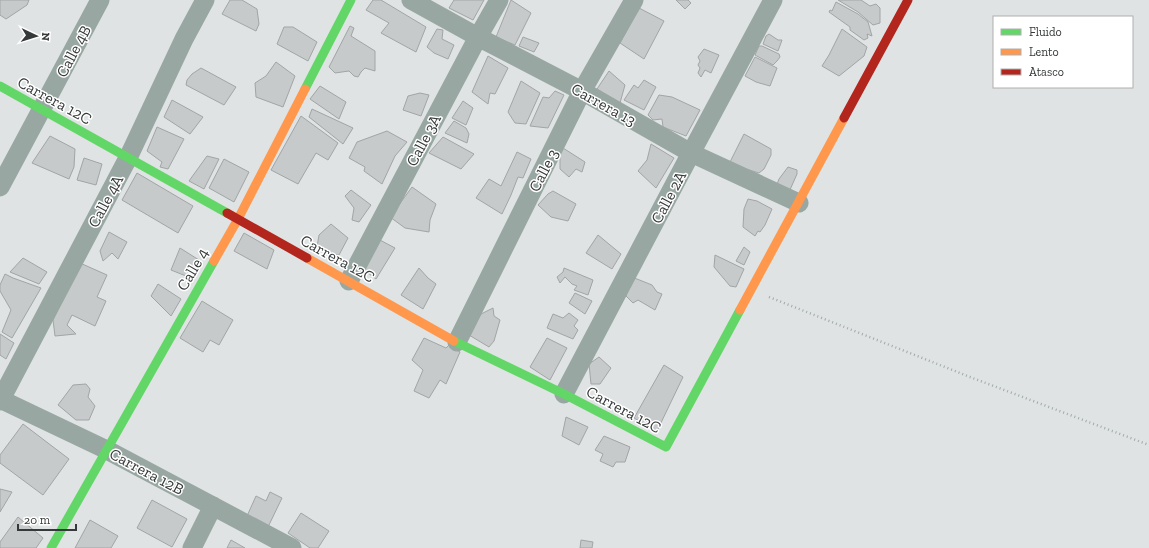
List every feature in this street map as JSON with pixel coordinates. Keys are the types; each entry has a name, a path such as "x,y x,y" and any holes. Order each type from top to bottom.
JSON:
{"street":[{"name":"Calle 4B","path":"0,187 100,0"},
{"name":"Calle 4A","path":"0,400 128,158 184,39 205,0"},
{"name":"Calle 4","path":"51,548 238,219 351,0"},
{"name":"Carrera 13","path":"411,0 582,91 691,153 799,203"},
{"name":"Calle 3A","path":"349,281 499,0"},
{"name":"Calle 3","path":"457,342 582,91 634,0"},
{"name":"Calle 2A","path":"564,394 773,0"},
{"path":"752,291 908,0"},
{"name":"Carrera 12C","path":"0,86 457,342 564,394 666,448 752,291"},
{"name":"Carrera 12B","path":"0,400 107,450 292,548"},
{"path":"192,548 213,506"}],"path":[{"path":"752,291 970,378 1149,445"}],"building":[{"path":"0,0 29,0 27,5 6,19 0,15"},
{"path":"230,0 242,0 257,9 259,24 256,31 222,14"},
{"path":"373,0 381,0 426,27 416,52 381,33 389,23 366,10"},
{"path":"454,0 484,0 473,20 449,8"},
{"path":"511,0 531,13 515,45 496,37"},
{"path":"676,0 688,0 691,3 685,9"},
{"path":"838,0 861,0 870,6 876,4 880,8 880,23 873,25 858,12"},
{"path":"836,2 858,14 868,22 872,36 867,34 868,38 864,40 850,30 850,27 829,12 830,10 832,11"},
{"path":"639,8 664,21 644,59 620,43"},
{"path":"350,26 354,28 351,36 375,51 375,71 365,68 358,77 354,76 349,71 335,73 329,67"},
{"path":"284,27 293,27 317,42 308,61 277,44"},
{"path":"437,29 443,30 442,39 454,45 448,59 434,53 427,47"},
{"path":"842,29 867,47 864,56 839,76 822,66"},
{"path":"769,34 778,40 782,40 778,51 763,44 766,36"},
{"path":"523,37 539,43 534,52 519,46"},
{"path":"759,46 779,54 780,57 773,65 755,55"},
{"path":"704,49 719,55 711,73 705,70 701,77 698,73 700,68 698,65 700,61 698,57"},
{"path":"488,56 508,68 495,94 490,93 488,104 472,92"},
{"path":"755,57 777,68 770,86 756,82 745,76"},
{"path":"276,62 295,76 283,107 256,97 255,83 266,76"},
{"path":"201,68 236,87 224,105 186,85 187,80 192,74"},
{"path":"609,71 625,85 620,103 597,89"},
{"path":"644,80 656,87 644,110 624,100 634,85 638,88"},
{"path":"521,81 540,93 526,124 515,123 508,112"},
{"path":"320,86 346,102 339,119 310,99"},
{"path":"555,91 564,95 548,128 530,126 543,97 549,98"},
{"path":"420,93 429,95 421,116 403,110 408,96"},
{"path":"659,95 672,97 700,110 686,136 663,127 662,119 653,120 648,115"},
{"path":"172,100 203,117 190,134 164,117"},
{"path":"463,101 473,108 466,125 452,118"},
{"path":"312,109 353,128 343,144 309,117"},
{"path":"301,116 338,143 328,160 316,153 298,184 271,170"},
{"path":"454,121 466,128 469,134 467,143 445,133"},
{"path":"157,127 184,139 168,169 160,167 162,162 147,151"},
{"path":"387,131 407,142 395,156 382,184 364,171 365,167 349,158 357,142"},
{"path":"744,134 771,149 771,155 764,169 759,173 729,164"},
{"path":"50,136 75,149 74,167 69,179 32,163"},
{"path":"443,137 474,154 461,169 429,153"},
{"path":"651,144 674,158 656,188 638,171 647,160"},
{"path":"563,148 585,162 582,172 576,169 569,177 560,169 560,155"},
{"path":"517,152 531,159 523,178 518,177 502,214 476,198 489,179 501,186"},
{"path":"207,156 219,159 204,189 189,181"},
{"path":"84,158 102,164 96,185 77,180"},
{"path":"224,159 249,172 234,202 209,188"},
{"path":"788,167 797,170 797,174 789,192 776,187 779,179"},
{"path":"137,173 193,206 178,233 122,200"},
{"path":"412,187 436,204 430,220 429,232 405,228 390,217"},
{"path":"351,190 371,205 359,222 352,220 354,208 345,196"},
{"path":"553,191 576,204 568,221 551,217 538,205 548,194"},
{"path":"748,199 757,201 772,209 765,225 755,236 743,227 744,209"},
{"path":"331,224 348,238 339,255 329,254 317,247 319,235"},
{"path":"109,232 127,242 118,259 112,253 103,261 100,251"},
{"path":"244,233 274,250 267,269 234,251"},
{"path":"598,235 621,254 612,269 586,253"},
{"path":"378,239 395,248 376,279 364,270"},
{"path":"744,247 750,252 744,265 736,261"},
{"path":"180,248 199,260 186,276 171,270"},
{"path":"715,255 744,269 736,287 730,286 714,267"},
{"path":"23,258 47,272 39,284 10,272"},
{"path":"80,263 107,275 97,297 106,301 95,326 72,315 67,325 76,334 55,336 53,320"},
{"path":"419,268 436,284 423,309 401,295"},
{"path":"564,268 593,280 588,295 574,290 577,286 572,284 565,277 560,283 557,277 563,272"},
{"path":"5,274 41,288 12,338 2,332 11,310 0,291 0,285"},
{"path":"632,277 652,285 657,292 662,294 655,310 638,300 633,303 626,296"},
{"path":"158,284 181,299 171,316 151,296"},
{"path":"575,293 592,301 585,314 569,303"},
{"path":"202,301 233,320 219,345 210,340 203,352 180,338"},
{"path":"493,308 494,316 500,320 494,341 489,347 469,335 481,314"},
{"path":"569,313 578,320 574,326 578,330 573,339 547,328 553,314 563,318"},
{"path":"0,334 14,343 6,359 0,355"},
{"path":"424,338 446,348 449,345 460,352 446,384 440,380 429,398 414,391 423,370 412,360"},
{"path":"547,338 567,348 550,380 530,367"},
{"path":"599,357 611,368 600,384 591,384 589,364"},
{"path":"664,365 683,377 657,431 634,418"},
{"path":"86,384 90,389 88,397 95,406 89,420 76,420 58,405 73,385"},
{"path":"566,417 588,427 579,445 562,436"},
{"path":"23,424 69,459 43,495 0,463 0,455"},
{"path":"604,436 630,447 625,462 616,462 613,467 600,461 603,454 595,450"},
{"path":"0,489 12,492 0,512"},
{"path":"270,492 282,498 268,527 247,516 256,496 266,501"},
{"path":"152,500 187,519 172,547 137,528"},
{"path":"301,513 329,531 318,548 310,548 288,533"},
{"path":"18,517 43,538 36,548 0,548 0,542"},
{"path":"90,520 118,536 111,548 75,548"},
{"path":"231,540 245,548 227,548"},
{"path":"581,540 593,542 592,548 580,548"}],"traffic: fast":[{"path":"305,89 351,0"},
{"path":"0,86 227,213"},
{"path":"51,548 214,261"},
{"path":"454,341 564,394 666,447 740,310"}],"traffic: slow":[{"path":"214,261 238,219 305,89"},
{"path":"740,310 844,118"},
{"path":"307,258 454,341"}],"traffic: jam":[{"path":"844,118 908,0"},
{"path":"227,213 307,258"}]}
